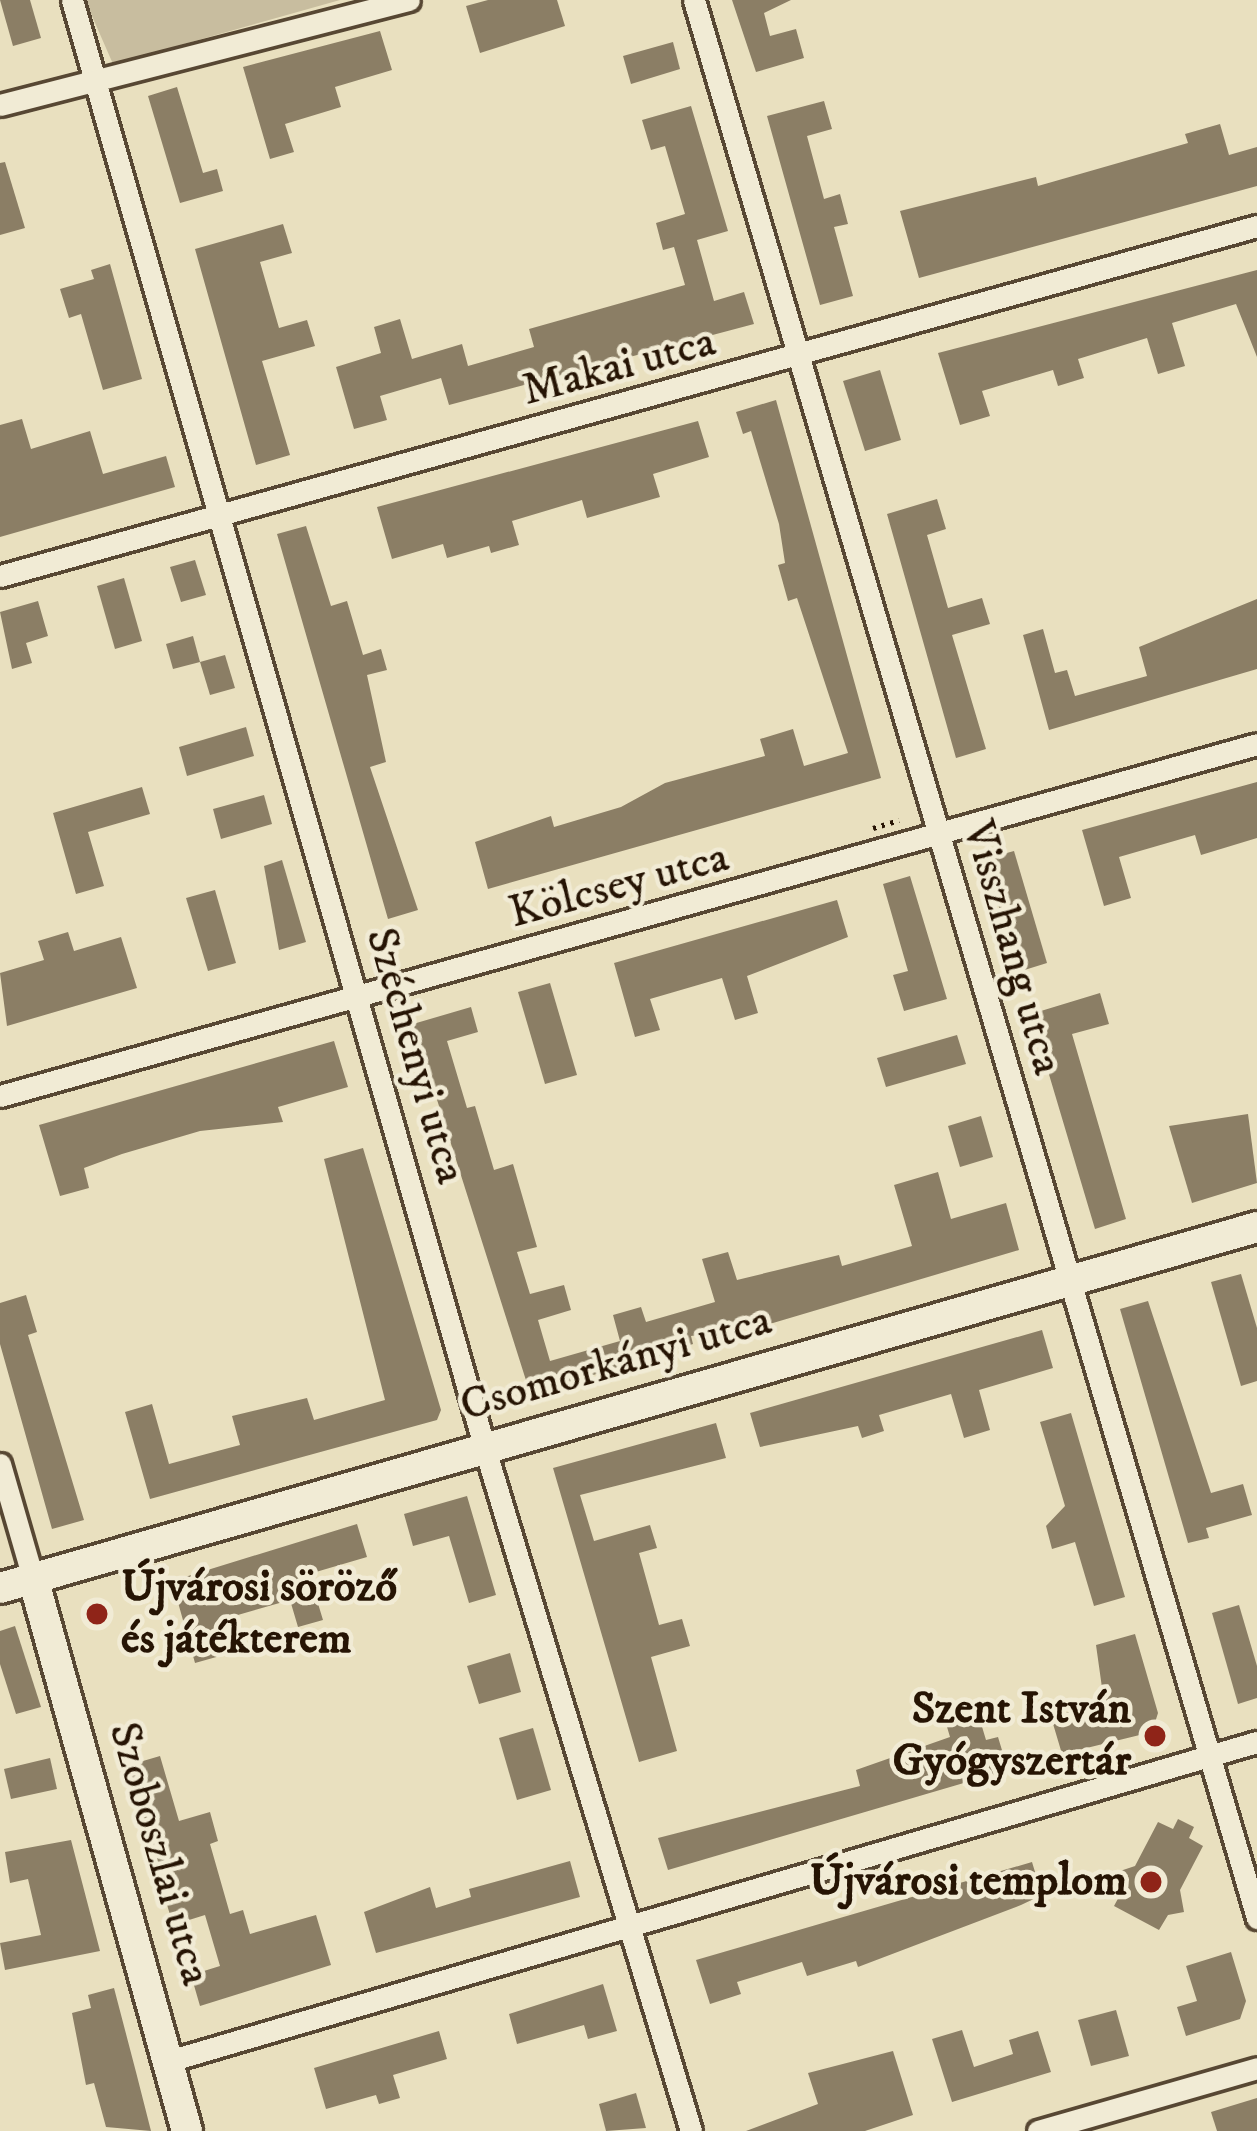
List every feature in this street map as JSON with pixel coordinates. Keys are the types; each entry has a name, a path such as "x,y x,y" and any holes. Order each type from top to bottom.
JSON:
{"street":[{"name":"Széchenyi utca","path":"72,0 99,77 485,1449 634,1929 691,2131"},
{"path":"0,106 409,0"},
{"name":"Visszhang utca","path":"694,0 1069,1281 1214,1754 1257,1918"},
{"name":"Makai utca","path":"0,576 799,358 1257,226"},
{"name":"Kölcsey utca","path":"0,1096 940,838 1257,744"},
{"name":"Csomorkányi utca","path":"0,1588 1257,1227"},
{"name":"Szoboszlai utca","path":"0,1464 172,2060 187,2131"},
{"path":"172,2060 634,1929 1257,1742"},
{"path":"1038,2131 1257,2068"}],"shaded area":[{"path":"85,0 340,0 113,64"}],"building":[{"path":"0,0 30,0 41,38 13,46"},
{"path":"488,0 557,0 565,26 480,53 466,6"},
{"path":"732,0 791,0 764,13 770,36 796,29 804,58 756,72"},
{"path":"380,31 392,70 335,87 341,107 285,124 294,152 270,159 243,67"},
{"path":"673,42 680,69 631,84 623,56"},
{"path":"177,87 203,173 217,169 223,191 180,203 148,96"},
{"path":"824,101 832,129 807,136 824,199 840,194 848,224 834,227 853,296 820,305 767,116"},
{"path":"691,106 728,231 697,240 714,301 744,292 754,324 449,405 441,378 380,396 387,420 354,429 336,367 381,353 374,327 400,319 412,359 462,344 468,366 534,347 529,329 685,285 674,247 663,250 656,223 685,214 665,146 651,150 642,120"},
{"path":"1220,124 1229,155 1257,147 1257,186 919,278 900,211 1036,177 1038,186 1188,143 1185,134"},
{"path":"5,162 25,228 0,235 0,163"},
{"path":"283,224 292,253 260,262 279,328 307,320 315,346 262,361 290,455 256,465 195,249"},
{"path":"110,264 142,379 103,390 81,314 69,318 60,289 94,279 91,270"},
{"path":"1257,270 1257,357 1236,304 1172,323 1185,366 1158,374 1147,338 1078,359 1084,378 1058,386 1053,370 982,391 990,416 960,425 938,353"},
{"path":"880,370 901,440 865,451 843,381"},
{"path":"776,400 881,778 488,889 475,842 551,816 554,827 621,807 665,783 765,756 760,739 793,729 804,766 848,753 797,598 788,601 778,565 785,563 779,524 751,431 743,434 736,412"},
{"path":"22,419 31,449 90,431 103,474 166,456 175,487 0,537 0,425"},
{"path":"698,421 709,457 653,474 660,497 587,518 582,500 512,521 519,545 491,553 489,546 447,558 443,544 392,559 377,507"},
{"path":"937,499 946,529 927,535 948,608 982,598 990,624 952,635 986,749 956,758 887,514"},
{"path":"306,526 331,606 347,601 363,655 381,649 387,670 367,675 386,762 370,767 418,910 388,919 277,534"},
{"path":"195,560 206,595 181,602 170,567"},
{"path":"124,578 142,641 115,649 97,586"},
{"path":"1257,599 1257,669 1049,730 1023,635 1043,629 1055,673 1067,670 1075,696 1147,676 1139,647"},
{"path":"38,601 48,636 26,643 32,663 12,669 0,612"},
{"path":"193,636 200,662 173,669 166,644"},
{"path":"225,655 235,688 210,695 200,662"},
{"path":"246,727 254,756 187,776 179,747"},
{"path":"1257,782 1257,838 1201,855 1195,835 1119,857 1131,898 1104,906 1082,830"},
{"path":"142,787 150,814 88,832 104,886 76,894 53,813"},
{"path":"264,795 272,824 221,839 213,809"},
{"path":"1014,851 1047,963 1018,972 985,859"},
{"path":"282,860 306,942 279,950 264,866"},
{"path":"910,876 947,999 904,1011 893,975 908,971 883,884"},
{"path":"215,890 236,963 208,971 186,898"},
{"path":"837,900 848,937 747,976 758,1013 735,1020 722,978 650,999 660,1030 635,1037 614,963"},
{"path":"68,932 74,951 121,937 137,988 7,1026 0,973 44,960 38,941"},
{"path":"550,983 577,1075 545,1084 518,992"},
{"path":"1100,993 1109,1024 1072,1034 1126,1219 1095,1229 1031,1014"},
{"path":"471,1007 478,1032 447,1041 467,1108 475,1106 494,1170 513,1164 537,1247 517,1252 530,1294 564,1285 571,1310 538,1320 550,1361 620,1341 613,1315 641,1307 646,1322 715,1302 702,1259 728,1252 737,1280 839,1255 842,1266 912,1246 894,1185 938,1172 951,1219 1006,1203 1019,1250 773,1323 691,1336 693,1344 530,1393 413,1024"},
{"path":"957,1035 966,1064 886,1087 877,1058"},
{"path":"334,1041 348,1087 278,1107 283,1122 200,1131 84,1168 89,1188 60,1196 39,1125"},
{"path":"1248,1114 1257,1183 1192,1203 1169,1126"},
{"path":"981,1116 993,1157 960,1167 948,1126"},
{"path":"363,1148 441,1410 437,1420 150,1499 125,1412 152,1404 169,1464 240,1445 232,1416 307,1398 314,1420 385,1400 324,1159"},
{"path":"1241,1274 1257,1328 1257,1381 1241,1386 1211,1282"},
{"path":"26,1295 37,1332 28,1335 84,1520 52,1529 0,1344 0,1303"},
{"path":"1148,1301 1211,1493 1243,1484 1252,1515 1206,1528 1209,1538 1188,1543 1120,1309"},
{"path":"1042,1330 1053,1368 979,1390 990,1430 964,1438 951,1394 879,1415 884,1431 862,1438 858,1426 760,1447 750,1413"},
{"path":"1071,1413 1125,1597 1094,1606 1075,1542 1052,1549 1046,1526 1065,1506 1040,1422"},
{"path":"716,1423 726,1458 580,1495 594,1541 650,1525 657,1548 639,1553 659,1625 682,1619 690,1646 651,1657 677,1751 639,1762 553,1468"},
{"path":"467,1496 496,1595 469,1603 449,1536 413,1546 404,1514"},
{"path":"357,1524 367,1557 309,1574 323,1620 298,1627 290,1600 217,1621 227,1654 195,1663 172,1581"},
{"path":"1239,1605 1257,1666 1257,1698 1238,1704 1212,1613"},
{"path":"15,1626 41,1707 16,1714 0,1664 0,1631"},
{"path":"1135,1634 1158,1713 1152,1732 1062,1754 1051,1717 1104,1702 1096,1645"},
{"path":"510,1653 521,1692 479,1704 467,1666"},
{"path":"974,1700 986,1740 998,1737 1008,1770 668,1870 658,1838 860,1786 856,1770 950,1737 942,1710"},
{"path":"533,1728 551,1790 517,1800 499,1738"},
{"path":"160,1756 179,1821 210,1812 218,1841 210,1844 230,1914 243,1910 250,1934 316,1915 331,1965 200,2006 191,1975 220,1966 205,1915 173,1925 126,1766"},
{"path":"50,1758 57,1789 11,1799 4,1769"},
{"name":"Újvárosi templom","path":"1178,1819 1194,1827 1189,1838 1203,1846 1180,1890 1184,1912 1168,1915 1159,1930 1114,1906 1121,1893 1114,1873 1135,1866 1158,1822 1173,1829"},
{"path":"71,1840 100,1951 5,1970 0,1943 41,1935 28,1879 10,1883 5,1852"},
{"path":"570,1861 580,1897 376,1953 364,1912 430,1887 436,1908 471,1897 469,1889"},
{"path":"1032,1862 1042,1895 1021,1905 858,1967 856,1961 807,1976 802,1962 737,1982 741,1994 710,2004 696,1960"},
{"path":"1231,1952 1246,2001 1240,2019 1186,2036 1177,2007 1197,2001 1186,1966"},
{"path":"603,1984 617,2031 588,2039 584,2025 517,2044 509,2014"},
{"path":"114,1988 151,2131 106,2127 94,2083 86,2085 72,2013 91,2008 88,1995"},
{"path":"1116,2010 1129,2056 1091,2066 1078,2020"},
{"path":"962,2030 974,2067 1013,2054 1009,2040 1038,2031 1051,2072 952,2102 932,2039"},
{"path":"439,2031 447,2059 393,2075 400,2098 379,2104 376,2095 326,2109 314,2068"},
{"path":"893,2051 913,2115 865,2131 746,2131 818,2104 808,2073"},
{"path":"636,2093 646,2128 606,2131 599,2104"},
{"path":"1257,2098 1257,2131 1217,2131 1211,2112"}],"place":[{"name":"Újvárosi söröző és játékterem","path":"97,1614"},
{"name":"Szent István Gyógyszertár","path":"1155,1736"},
{"name":"Újvárosi templom","path":"1151,1882"}]}
